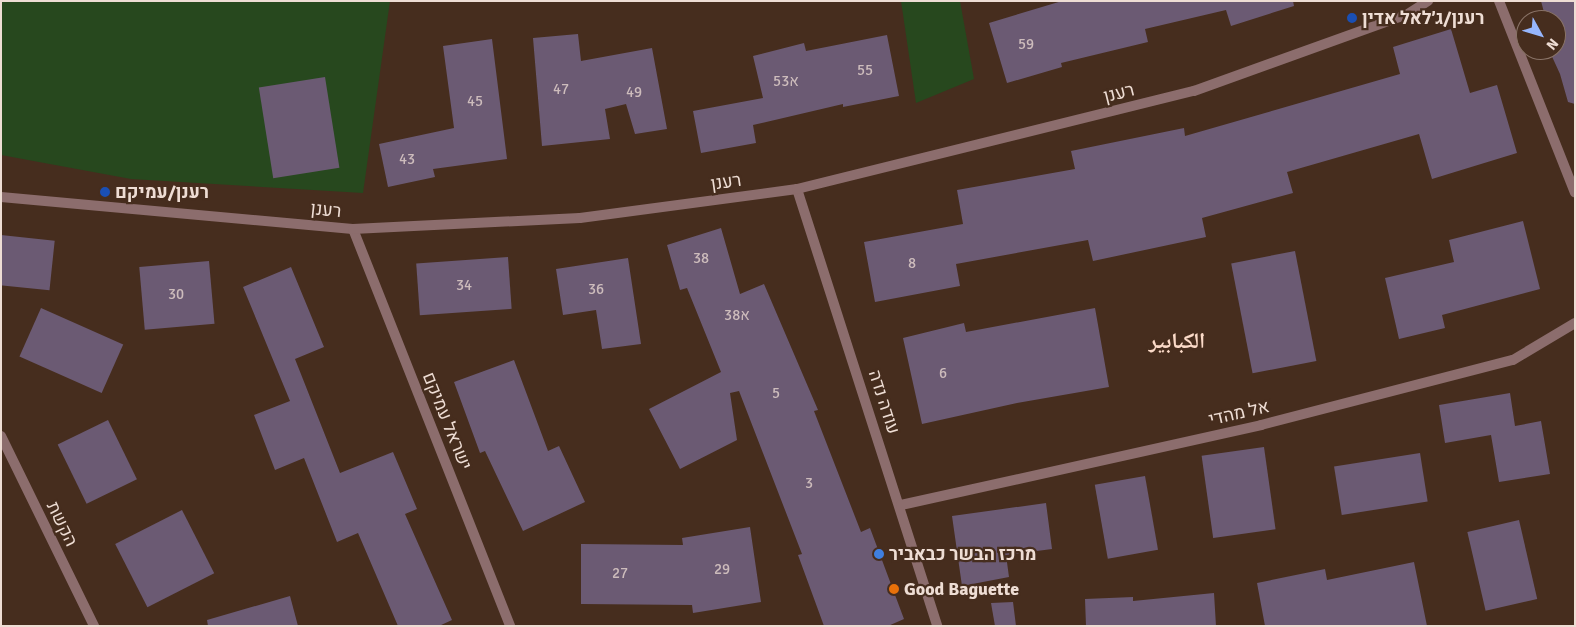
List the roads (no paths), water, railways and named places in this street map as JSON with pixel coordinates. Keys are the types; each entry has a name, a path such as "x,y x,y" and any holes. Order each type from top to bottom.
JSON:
{"street":[{"name":"רענן","path":"1,197 354,229 580,218 797,189 1194,92 1398,18 1428,1"},
{"path":"1499,1 1575,193"},
{"name":"עודה נדה","path":"797,189 901,505 937,626"},
{"name":"ישראל עמיקם","path":"354,229 510,626"},
{"name":"אל מהדי","path":"901,505 1261,425 1513,360 1575,323"},
{"name":"הקשת","path":"1,436 94,626"}],"place":[{"name":"רענן/ג׳לאל אדין","path":"1352,18"},
{"name":"רענן/עמיקם","path":"105,192"},
{"name":"מרכז הבשר כבאביר","path":"879,554"},
{"name":"Good Baguette","path":"894,589"}],"district":[{"name":"الكبابير","path":"1177,341"}]}
